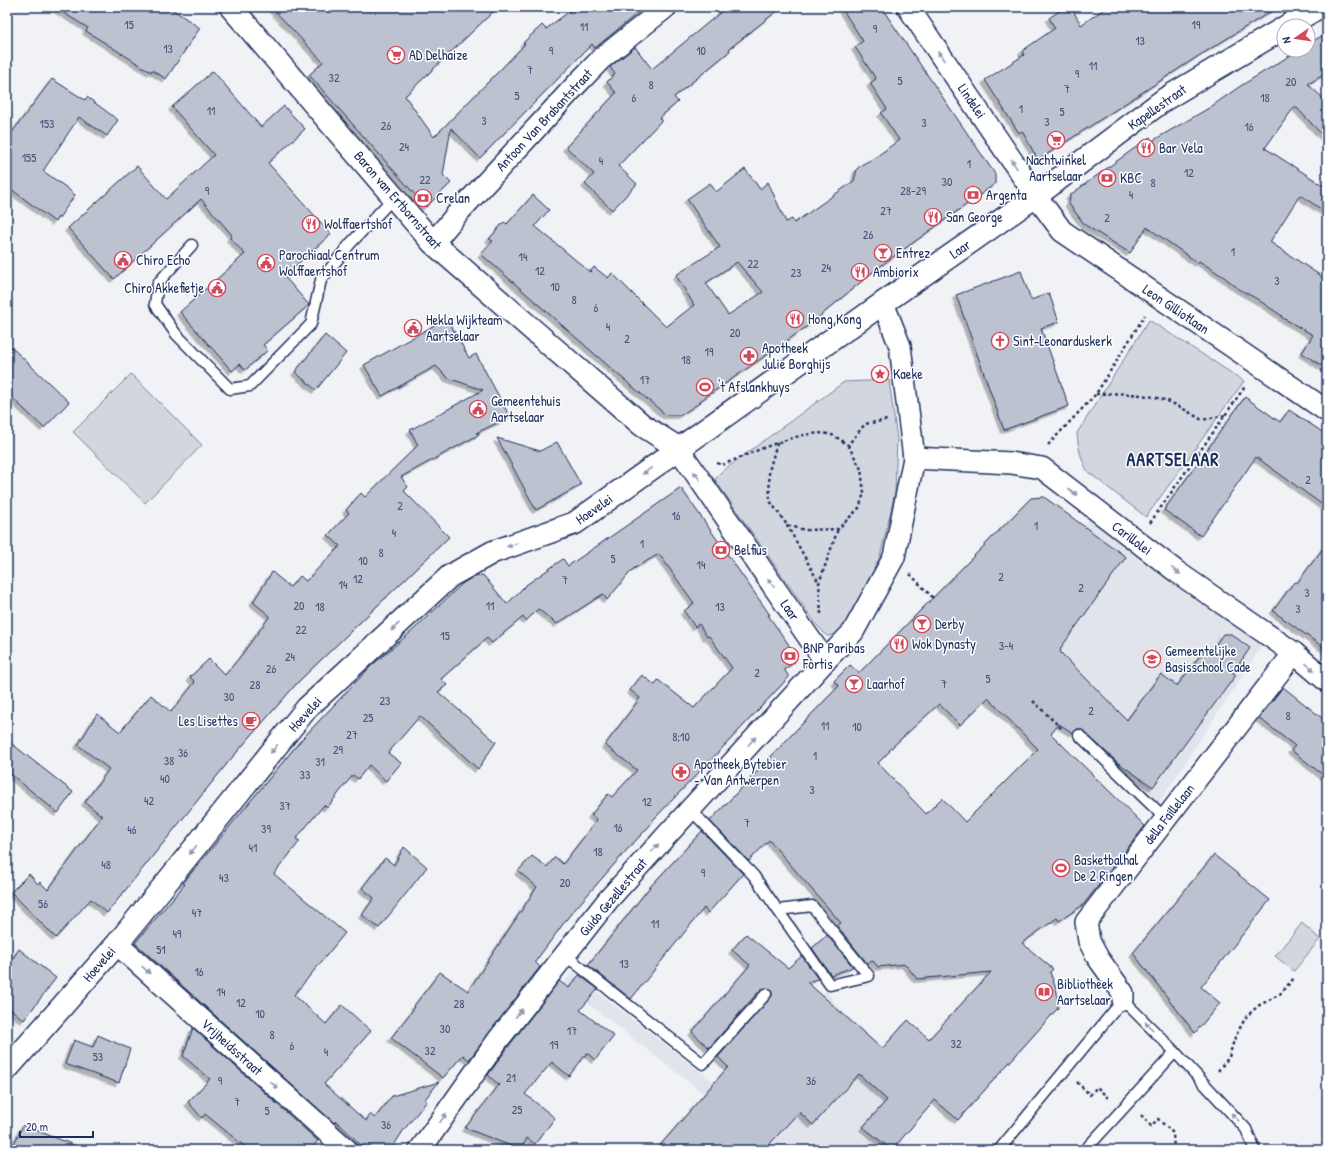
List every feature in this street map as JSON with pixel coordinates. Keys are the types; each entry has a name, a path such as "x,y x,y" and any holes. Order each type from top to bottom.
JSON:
{"street":[{"name":"Baron van Ertbornstraat","path":"231,7 433,243 642,425 678,448"},
{"name":"Antoon Van Brabantstraat","path":"433,243 457,214 601,59 666,7"},
{"name":"Lindelei","path":"908,7 1036,196"},
{"path":"1300,18 1319,7"},
{"name":"Kapellestraat","path":"1036,196 1165,99 1276,33"},
{"name":"Leon Gilliotlaan","path":"1036,196 1062,231 1327,411"},
{"name":"Laar","path":"825,661 678,448 1036,196"},
{"path":"825,661 853,632 894,556 914,458 900,346 883,303"},
{"name":"Hoevelei","path":"7,1069 117,944 307,708 450,576 493,552 575,523 678,448"},
{"name":"Carillolei","path":"914,458 1011,463 1042,468 1177,572 1294,653 1327,681"},
{"name":"della Faillelaan","path":"1123,1000 1123,993 1098,958 1089,941 1086,922 1294,653"},
{"name":"Guido Gezellestraat","path":"420,1150 498,1040 608,900 825,661"},
{"name":"Vrijheidsstraat","path":"117,944 347,1150"}],"lane":[{"path":"192,245 158,283 155,304 176,334 230,389 250,386 311,324 321,280 350,244 394,197"},
{"path":"1079,735 1166,819"},
{"path":"690,809 754,876 830,985 869,976 812,906 778,910"},
{"path":"564,955 703,1064 766,994"},
{"path":"999,1150 1123,1000 1175,1052 1246,1129 1255,1150"},
{"path":"1085,1150 1175,1052"}],"path":[{"path":"1042,468 1047,447 1096,394 1156,296"},
{"path":"1137,542 1260,366"},
{"path":"1096,394 1119,393 1145,396 1169,402 1202,420 1225,415"},
{"path":"848,445 865,424 909,419"},
{"path":"715,463 722,465 777,443 807,434 831,435 848,445 861,469 864,493 859,508 838,530 819,583"},
{"path":"777,443 769,472 770,501 787,525 819,583 822,618"},
{"path":"787,525 805,530 838,530"},
{"path":"894,556 933,598"},
{"path":"1034,701 1074,740 1079,735"},
{"path":"1218,1071 1229,1057 1235,1037 1246,1017 1258,1006 1280,994 1295,977"}],"shaded area":[{"path":"1149,320 1244,381 1146,517 1088,472 1080,453 1077,433"},
{"path":"131,374 202,445 145,503 73,432"},
{"path":"889,380 897,439 895,493 880,557 854,611 839,634 827,636 816,624 715,480 721,472 844,382"},
{"name":"Gemeentelijke Basisschool Cade","path":"1089,519 1262,646 1158,804 1044,693 1021,632 1058,565"},
{"path":"1302,923 1320,939 1294,971 1275,956"},
{"path":"573,971 583,981 732,1096 826,991 838,1007 925,1087 889,1129 912,1150 687,1150 723,1109 563,984"}],"building":[{"path":"54,7 169,7 200,28 166,79 152,70 151,72 86,31 88,28"},
{"path":"271,7 498,7 405,96 434,137 542,25 546,29 575,7 645,7 595,48 592,44 480,158 451,128 443,175 451,183 426,207 309,75 323,62"},
{"path":"727,7 782,7 729,49 730,51 674,97 678,102 659,118 662,120 618,166 637,184 612,210 585,184 594,174 566,147 616,93 607,82 615,74 610,67 635,47 652,69"},
{"path":"841,7 881,7 995,174 995,184 875,270 813,322 681,415 666,415 481,254 493,241 489,239 504,222 507,224 533,195 549,210 535,226 590,272 594,267 608,278 612,273 666,327 694,305 676,275 720,247 687,199 710,183 716,192 745,169 760,189 768,182 786,222 792,219 794,223 854,181 857,169 861,165 876,157 899,140 881,113 887,109 870,83 876,79 855,47 863,41","holes":["737,262 763,292 728,315 706,283"]},
{"path":"1065,7 1071,7 1081,25 1107,7 1278,7 1197,57 1038,160 1022,131 1019,133 985,80 1024,55 1022,51 1055,28 1049,18"},
{"path":"1327,33 1327,73 1308,84 1327,102 1327,140 1295,106 1265,148 1327,188 1327,213 1300,195 1270,242 1327,280 1327,369 1302,353 1313,335 1281,317 1282,316 1239,289 1224,277 1199,261 1198,263 1147,227 1130,253 1085,225 1069,204 1070,195 1150,137 1152,141 1209,108 1239,87 1286,58 1316,58 1316,39"},
{"path":"213,71 261,127 284,106 305,129 268,163 331,234 284,276 309,305 263,345 268,350 245,370 240,364 232,371 180,312 245,254 230,238 232,235 201,199 114,279 68,228 137,166 166,199 214,155 172,107"},
{"path":"52,79 85,100 87,97 118,120 107,136 79,117 43,171 75,195 55,222 7,186 7,139"},
{"name":"Sint-Leonarduskerk","path":"1021,271 1031,300 1049,293 1059,322 1041,328 1069,406 1004,430 956,295"},
{"path":"447,318 469,358 476,354 510,417 476,433 480,434 401,477 408,487 404,491 449,537 299,681 230,760 107,913 91,899 56,938 11,892 29,874 38,884 40,882 48,890 102,816 85,802 109,769 78,745 97,714 120,732 151,695 171,712 195,682 190,677 209,659 225,675 270,616 253,602 272,572 290,587 300,576 306,581 340,546 328,535 349,513 346,510 361,493 365,497 418,445 410,430 483,390 448,378 436,366 382,396 364,365"},
{"path":"325,335 346,353 316,390 295,372"},
{"path":"7,343 69,402 44,428 7,393"},
{"path":"1245,397 1280,422 1289,410 1327,435 1327,508 1256,457 1201,536 1164,510"},
{"path":"497,438 540,451 557,442 581,485 536,510"},
{"path":"681,488 770,615 768,615 789,645 788,651 795,662 784,669 789,677 653,820 654,821 569,916 535,962 540,967 469,1060 463,1055 443,1078 391,1038 440,972 468,991 537,887 518,871 532,856 547,867 555,857 563,864 597,820 591,815 608,794 612,797 637,770 605,745 640,698 630,690 642,675 655,685 658,680 694,708 732,668 709,636 707,637 699,624 695,627 684,611 694,603 659,554 633,569 607,600 603,594 557,624 538,609 526,621 523,617 492,643 487,638 441,679 447,685 438,692 496,742 478,769 420,716 388,753 401,763 386,781 369,765 358,779 353,775 327,808 324,805 296,839 300,841 274,874 345,933 294,995 326,1024 342,1005 371,1031 324,1084 366,1121 370,1114 375,1118 392,1096 439,1082 425,1099 427,1101 403,1131 391,1150 369,1150 360,1144 336,1121 334,1123 135,943 185,884 183,883 302,739 371,666 411,632 463,583 475,576 483,575 507,604 526,585 563,559 568,566"},
{"path":"1044,497 1126,557 1060,649 1060,652 1127,720 1161,674 1177,686 1205,649 1210,653 1223,634 1231,634 1250,648 1233,673 1236,675 1153,787 1117,762 1081,729 1077,729 1073,733 1059,724 1051,734 1145,826 1083,905 1059,921 1057,918 1022,943 1053,969 1050,972 1057,992 1058,1008 958,1120 935,1100 892,1150 863,1127 887,1100 859,1074 813,1125 799,1112 764,1150 656,1150 728,1067 718,1057 772,996 770,989 761,989 709,1048 692,1032 750,965 732,950 746,934 788,968 802,956 818,979 807,982 882,1049 908,1020 929,1039 991,972 917,979 905,964 878,967 873,961 867,963 837,926 841,923 769,840 749,861 710,821 839,686 834,681 850,665 859,673 1031,498","holes":["988,698 1038,749 965,822 942,798 926,814 878,763 890,751 889,750 939,704 960,725"]},
{"path":"1327,543 1327,650 1273,611 1294,582 1297,583"},
{"path":"1283,687 1327,722 1327,778 1291,750 1295,746 1259,718"},
{"path":"7,740 73,792 58,813 7,771"},
{"path":"702,831 743,874 708,913 704,908 631,999 588,965 650,887"},
{"path":"404,847 427,867 379,928 362,915 374,898 362,888 385,858 394,865"},
{"path":"1214,855 1270,900 1201,987 1220,1003 1195,1033 1133,953"},
{"path":"827,935 853,967 831,975 812,948"},
{"path":"19,949 56,978 24,1020 7,1006 7,967"},
{"path":"579,975 598,989 580,1010 614,1036 595,1060 587,1053 569,1076 552,1062 525,1094 555,1118 535,1144 527,1138 521,1150 465,1128 499,1085 488,1075 508,1047 559,981 569,988"},
{"path":"193,1028 318,1141 310,1150 249,1150 205,1114 202,1118 188,1102 210,1079 183,1056"},
{"path":"98,1035 130,1049 119,1083 65,1064 74,1040 93,1047"},
{"path":"23,1125 84,1149 84,1150 11,1150"}],"place":[{"name":"AD Delhaize","path":"396,55"},
{"name":"Nachtwinkel Aartselaar","path":"1056,140"},
{"name":"Bar Vela","path":"1146,148"},
{"name":"KBC","path":"1107,178"},
{"name":"Argenta","path":"973,195"},
{"name":"Crelan","path":"423,198"},
{"name":"San George","path":"933,217"},
{"name":"Wolffaertshof","path":"311,224"},
{"name":"Entrez","path":"883,253"},
{"name":"Chiro Echo","path":"123,260"},
{"name":"Parochiaal Centrum Wolffaertshof","path":"266,263"},
{"name":"Ambiorix","path":"860,272"},
{"name":"Chiro Akkefietje","path":"217,288"},
{"name":"Hong Kong","path":"795,319"},
{"name":"Hekla Wijkteam Aartselaar","path":"413,328"},
{"name":"Sint-Leonarduskerk","path":"1000,341"},
{"name":"Apotheek Julie Borghijs","path":"749,356"},
{"name":"Kaeke","path":"880,374"},
{"name":"'t Afslankhuys","path":"705,387"},
{"name":"Gemeentehuis Aartselaar","path":"478,409"},
{"name":"Belfius","path":"721,550"},
{"name":"Derby","path":"922,624"},
{"name":"Wok Dynasty","path":"899,644"},
{"name":"BNP Paribas Fortis","path":"790,656"},
{"name":"Gemeentelijke Basisschool Cade","path":"1152,659"},
{"name":"Laarhof","path":"854,684"},
{"name":"Les Lisettes","path":"251,721"},
{"name":"Apotheek Bytebier - Van Antwerpen","path":"681,772"},
{"name":"Basketbalhal De 2 Ringen","path":"1061,868"},
{"name":"Bibliotheek Aartselaar","path":"1044,992"}],"district":[{"name":"AARTSELAAR","path":"1173,460"}]}
